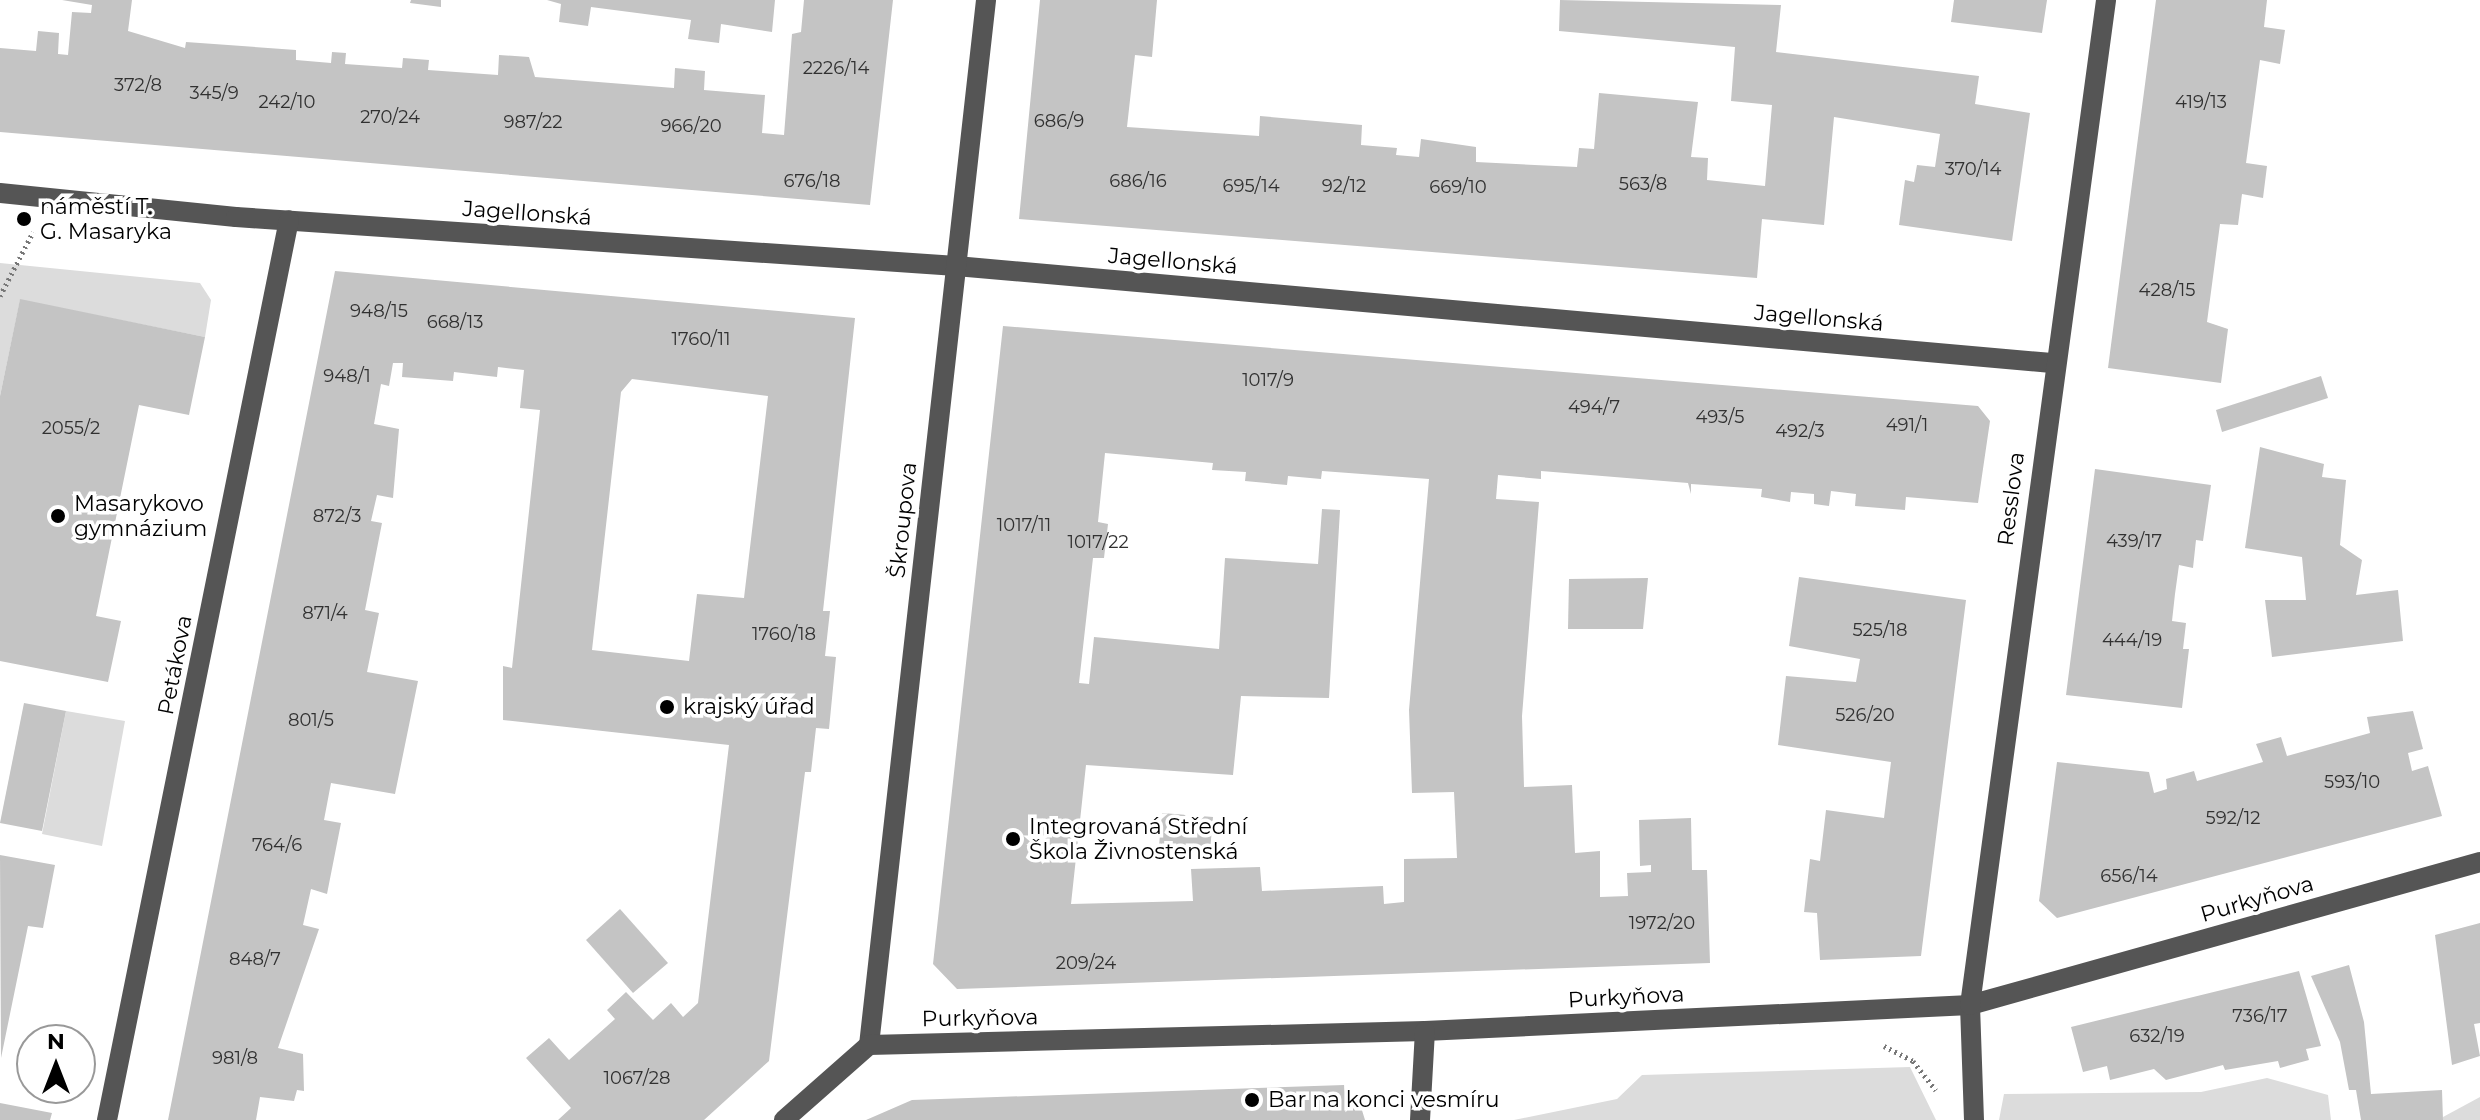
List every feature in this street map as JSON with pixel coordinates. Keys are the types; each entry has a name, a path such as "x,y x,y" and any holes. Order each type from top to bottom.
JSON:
{"street":[{"name":"Škroupova","path":"869,1045 986,0"},
{"name":"Resslova","path":"1974,1120 1970,1005 2052,363 2106,0"},
{"path":"0,193 289,220"},
{"name":"Jagellonská","path":"289,220 956,266 2052,363"},
{"name":"Petákova","path":"107,1120 289,220"},
{"name":"Purkyňova","path":"869,1045 1425,1031 1970,1005 2480,862"},
{"path":"1420,1120 1425,1031"},
{"path":"784,1120 869,1045"}],"path":[{"path":"0,296 35,228"}],"shaded area":[{"path":"0,263 200,283 211,300 205,337 20,300 0,396"},
{"path":"66,711 125,721 102,846 42,834"},
{"path":"1910,1067 1936,1120 1514,1120 1617,1099 1642,1075"},
{"path":"2267,1078 2328,1095 2331,1120 1999,1120 2004,1094 2201,1092"},
{"path":"2480,1097 2480,1120 2443,1120 2443,1117"}],"building":[{"path":"62,0 132,0 128,31 185,48 186,42 296,50 296,60 331,63 332,52 346,53 345,64 402,68 403,58 429,60 428,70 498,75 499,55 529,57 535,77 674,88 675,68 705,71 704,90 765,95 762,133 784,135 792,34 801,32 804,0 893,0 870,205 0,132 0,48 36,51 38,31 59,33 58,54 68,55 72,12 91,13 92,5"},
{"path":"411,0 441,0 441,7 410,3"},
{"path":"547,0 775,0 772,32 721,24 719,43 688,39 691,20 591,7 588,26 559,22 561,4"},
{"path":"1040,0 1157,0 1152,57 1135,55 1127,127 1259,136 1260,116 1362,125 1361,145 1397,148 1396,155 1419,157 1421,139 1476,147 1476,162 1577,167 1579,148 1594,149 1599,93 1698,102 1691,157 1708,158 1707,180 1765,186 1772,105 1731,101 1735,47 1559,31 1560,0 1781,5 1776,52 1979,76 1975,104 2030,113 2012,241 1899,225 1905,180 1914,182 1917,165 1935,167 1940,134 1834,117 1824,225 1762,219 1757,278 1019,219"},
{"path":"1954,0 2047,0 2042,33 1951,22"},
{"path":"2156,0 2267,0 2264,27 2285,30 2280,64 2260,60 2246,163 2267,166 2263,198 2242,194 2238,225 2220,224 2207,322 2228,329 2221,383 2108,368"},
{"path":"335,271 855,318 823,611 830,611 825,656 836,657 829,729 816,728 811,772 805,772 769,1061 704,1120 558,1120 571,1108 526,1058 549,1038 569,1060 615,1019 607,1010 626,992 653,1020 671,1003 683,1017 698,1003 729,745 503,720 503,666 512,668 540,410 520,408 524,370 498,367 497,377 454,372 453,381 402,377 403,363 393,363 389,386 381,384 374,424 399,429 393,498 377,495 371,521 382,523 365,610 379,613 367,672 418,681 395,794 331,783 324,820 341,823 327,894 311,889 303,925 319,929 278,1048 303,1054 304,1091 297,1090 294,1101 260,1097 256,1120 168,1120","holes":["632,379 768,396 744,598 697,594 689,661 592,650 621,392"]},
{"name":"Masarykovo gymnázium","path":"20,299 205,337 189,415 139,405 96,616 121,621 108,682 0,661 0,396"},
{"path":"1003,326 1978,406 1990,421 1978,503 1906,497 1905,510 1855,506 1856,494 1831,491 1829,506 1814,504 1814,494 1791,492 1790,502 1761,497 1762,489 1691,484 1691,494 1688,483 1541,471 1541,479 1498,475 1496,499 1539,502 1522,716 1524,787 1572,785 1575,853 1600,851 1600,897 1628,896 1627,873 1651,872 1651,865 1640,866 1639,820 1691,818 1692,870 1707,870 1710,963 957,989 933,964","holes":["1105,453 1213,463 1212,470 1246,472 1245,481 1287,485 1288,476 1321,479 1322,471 1429,479 1409,710 1412,793 1454,792 1457,858 1404,859 1404,902 1384,904 1383,886 1262,891 1260,867 1191,869 1193,901 1071,904 1086,765 1233,775 1241,696 1329,698 1340,510 1322,509 1318,564 1225,558 1219,649 1094,637 1089,684 1079,683 1093,558 1104,558 1108,524 1098,522"]},
{"path":"2321,376 2328,398 2222,432 2216,410"},
{"path":"2260,447 2324,464 2322,477 2346,480 2340,545 2362,560 2356,595 2398,590 2403,641 2272,657 2265,600 2306,600 2302,557 2245,548"},
{"path":"2095,469 2211,485 2203,541 2196,540 2193,568 2179,565 2175,594 2172,621 2186,623 2183,649 2189,649 2182,708 2066,695"},
{"path":"1799,577 1966,600 1921,956 1820,960 1817,913 1804,912 1810,859 1820,861 1826,810 1884,818 1891,762 1778,745 1786,676 1856,682 1860,659 1789,646"},
{"path":"1648,578 1643,629 1568,629 1569,579"},
{"path":"24,703 66,711 42,831 0,823"},
{"path":"2413,711 2423,749 2408,753 2412,771 2428,766 2442,816 2057,918 2039,901 2057,762 2149,772 2154,793 2167,789 2166,779 2194,771 2197,781 2263,762 2256,744 2281,737 2287,756 2370,733 2367,717"},
{"path":"1162,813 1213,817 1210,851 1159,846"},
{"path":"0,855 55,865 43,928 28,926 1,1058"},
{"path":"620,909 668,963 633,993 586,940"},
{"path":"2480,923 2480,1023 2474,1024 2480,1056 2452,1065 2435,935"},
{"path":"2349,965 2364,1022 2371,1094 2442,1090 2443,1120 2361,1120 2356,1090 2349,1090 2340,1042 2311,976"},
{"path":"2299,971 2321,1046 2306,1049 2309,1060 2280,1068 2278,1061 2225,1070 2223,1065 2166,1080 2154,1069 2110,1080 2107,1066 2083,1072 2071,1027"},
{"path":"1344,1085 1347,1106 1361,1107 1365,1120 866,1120 912,1100"},
{"path":"0,1103 52,1113 50,1120 0,1120"}],"place":[{"name":"náměstí T. G. Masaryka","path":"24,219"},
{"name":"Masarykovo gymnázium","path":"58,516"},
{"name":"krajský úřad","path":"667,707"},
{"name":"Integrovaná Střední Škola Živnostenská","path":"1013,839"},
{"name":"Bar na konci vesmíru","path":"1252,1100"}]}
